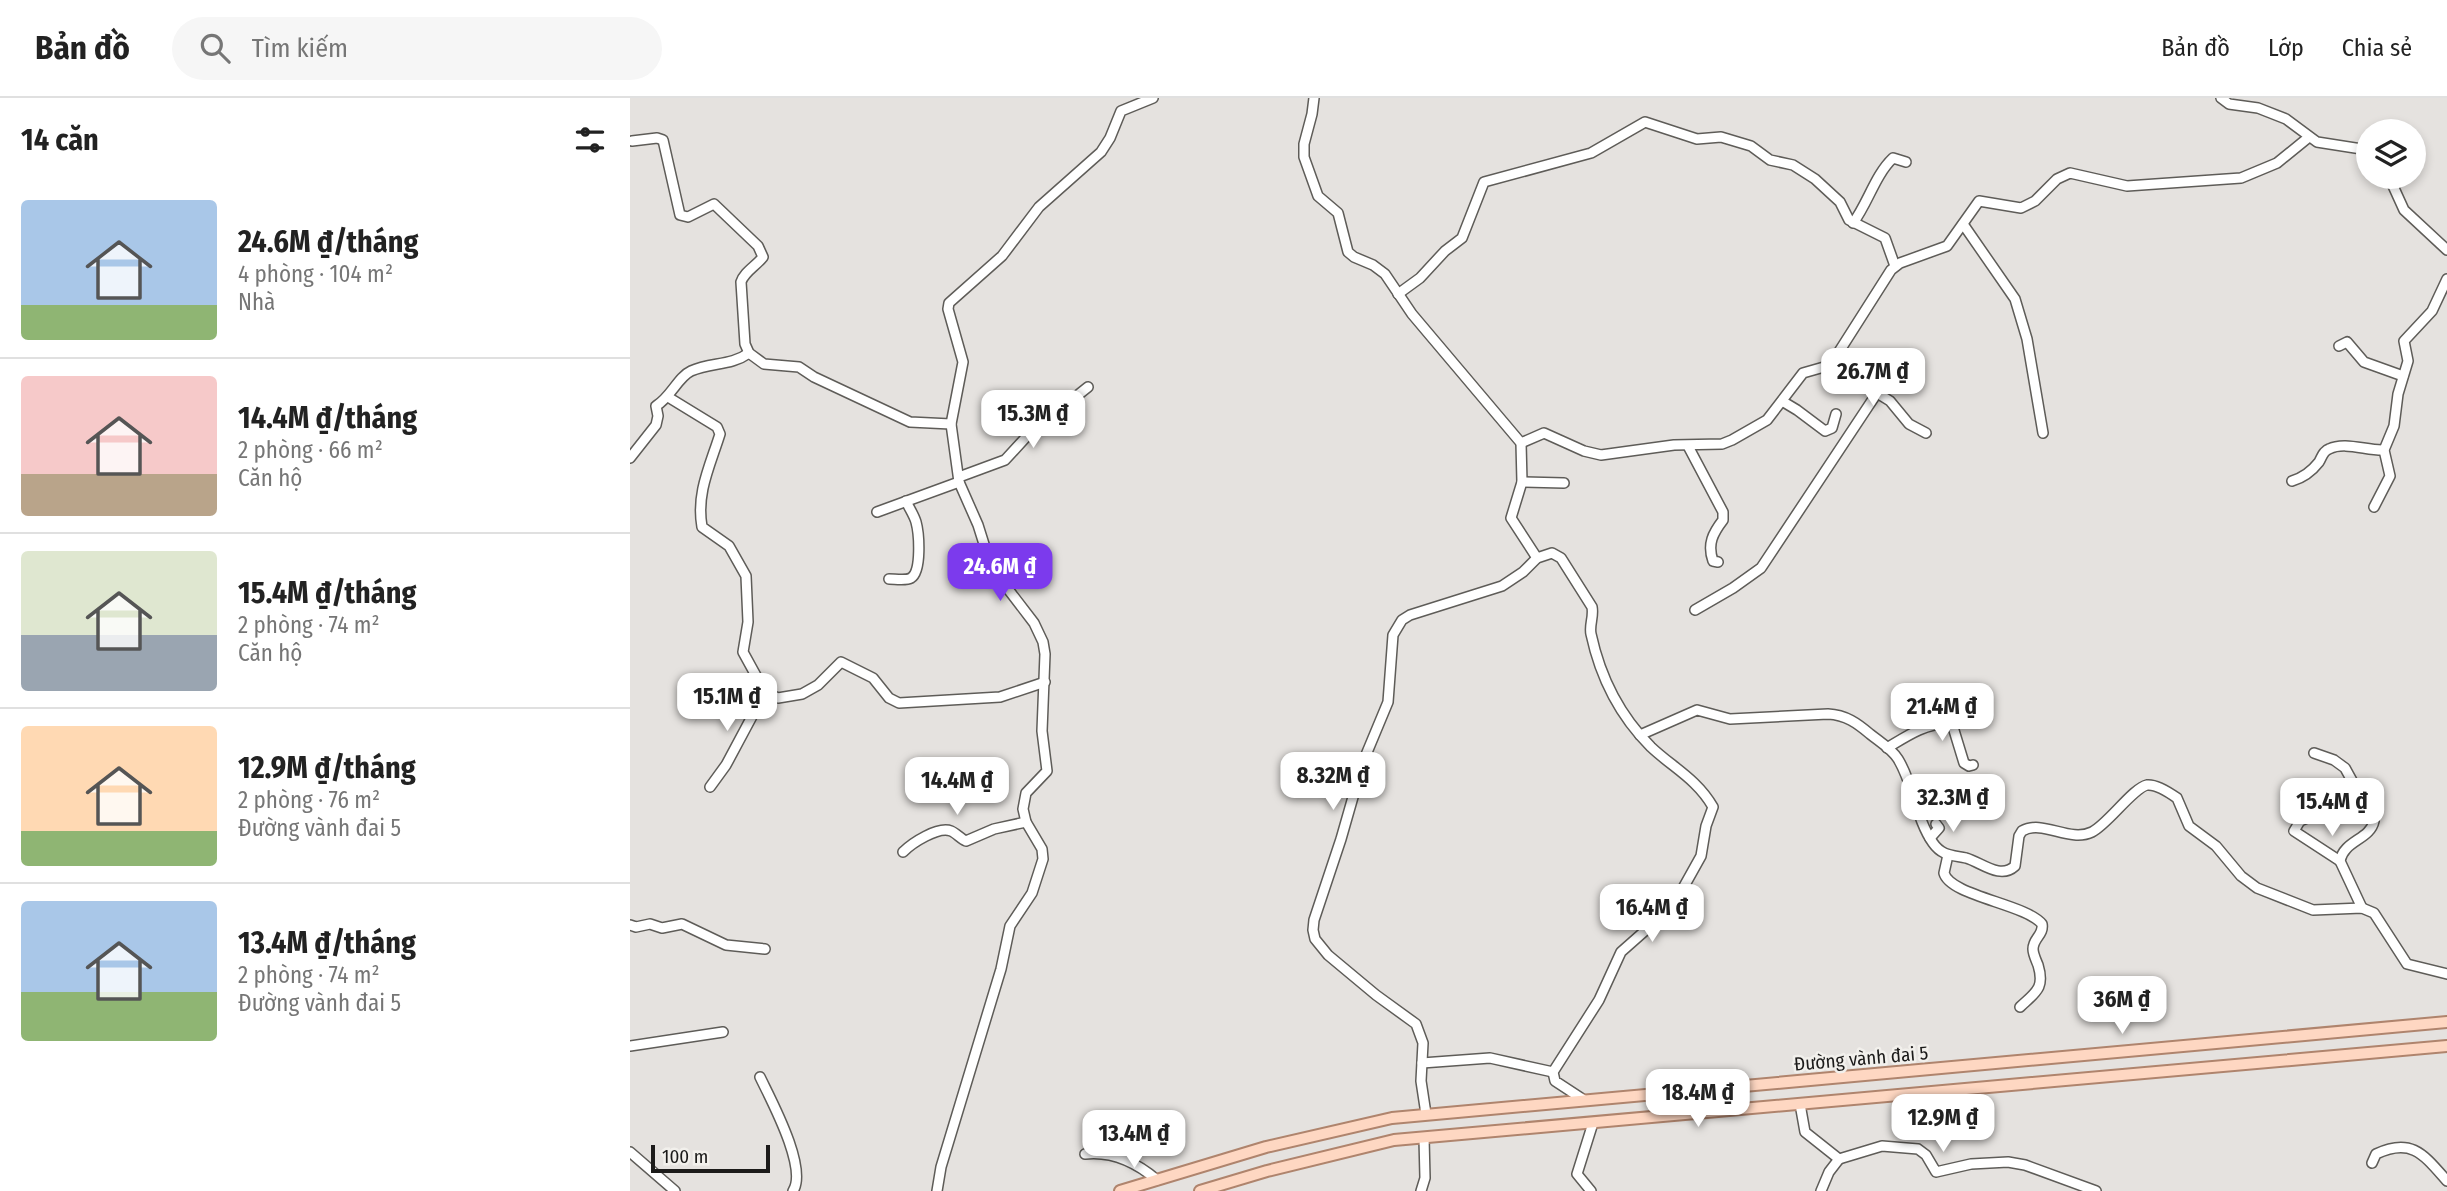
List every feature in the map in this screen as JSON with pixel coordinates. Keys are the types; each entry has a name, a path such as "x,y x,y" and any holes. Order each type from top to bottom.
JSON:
{"main road":[{"name":"Đường vành đai 5","path":"1120,1191 1266,1147 1392,1118 2447,1022"},
{"path":"1200,1191 1292,1164 1394,1140 2447,1046"}],"street":[{"path":"937,1191 941,1167 1001,969 1010,926 1032,892 1043,859 1042,849 1026,822 1023,809 1026,793 1047,771 1042,731 1045,654 1039,632 993,568 959,479 951,424 962,362 948,309 949,303 1002,256 1039,207 1101,152 1121,111 1153,98"},
{"path":"1314,98 1303,151 1315,190 1324,202 1338,213 1348,252 1380,269 1412,314 1521,443 1522,482 1511,518 1537,558"},
{"path":"2221,98 2229,104 2258,108 2286,119 2309,137 2324,144 2356,148"},
{"path":"1398,294 1420,278 1445,251 1462,238 1484,182 1591,153 1645,122 1697,139 1721,137 1751,146 1770,160 1793,165 1815,179 1840,202 1853,223 1885,238 1895,266"},
{"path":"1521,443 1544,433 1584,451 1601,455 1667,446 1722,444 1767,420 1803,373 1824,367 1835,358 1895,266 1947,246 1979,201 2021,208 2035,201 2057,179 2070,173 2127,186 2231,180 2249,176 2277,163 2309,137"},
{"path":"632,141 657,138 663,140 681,215 688,217 714,204 758,247 763,257 741,282 746,344 750,353 764,364 799,367 814,377 910,422 951,424"},
{"path":"1853,223 1865,208 1885,165 1893,158 1906,162"},
{"path":"2394,189 2404,210 2447,250"},
{"path":"1963,224 2015,299 2027,340 2043,433"},
{"path":"2374,507 2390,476 2384,450 2393,426 2408,361 2404,341 2432,311 2447,278"},
{"path":"2339,346 2347,342 2364,362 2403,376"},
{"path":"630,458 656,425 656,406 668,397 687,373 735,362 750,353"},
{"path":"1835,358 1890,401 1909,424 1926,433"},
{"path":"877,512 1005,460 1028,435 1088,387"},
{"path":"1695,610 1761,568 1877,393"},
{"path":"668,397 717,427 720,434 700,498 702,527 729,546 746,576 748,622 743,652 765,692 778,698 802,694 817,685 841,663 873,678 889,698 899,703 1000,697 1045,682"},
{"path":"1782,401 1825,431 1832,428 1836,414"},
{"path":"1688,446 1723,512 1723,520 1714,531 1709,545 1713,561 1718,562"},
{"path":"2292,481 2318,464 2325,450 2354,446 2384,450"},
{"path":"1522,482 1564,483"},
{"path":"889,579 908,579 914,576 917,568 919,541 916,522 906,501"},
{"path":"1426,1114 1421,1082 1423,1043 1416,1024 1328,955 1315,939 1314,920 1365,754 1388,702 1393,635 1396,627 1410,615 1502,586 1523,572 1537,558 1552,553 1558,554 1591,607 1593,612 1590,631 1606,684 1640,735 1683,771 1711,803 1712,810 1706,826 1703,849 1671,907 1621,952 1600,1000 1553,1072 1555,1081 1584,1100"},
{"path":"710,787 726,765 765,692"},
{"path":"1640,735 1697,710 1730,719 1828,713 1850,719 1887,747 1900,763 1930,838 1940,852 1966,858 1988,869 2011,870 2017,860 2019,836 2022,831 2036,827 2069,834 2090,833 2143,787 2153,786 2177,798 2189,826 2216,846 2241,876 2257,888 2313,910 2362,908 2374,913 2407,964 2447,974"},
{"path":"1887,747 1933,723 1948,723 1953,727 1965,763 1973,765"},
{"path":"2314,753 2334,760 2345,768 2374,821 2369,832 2345,848 2340,861"},
{"path":"2314,815 2300,821 2294,831 2340,861 2362,908"},
{"path":"903,852 916,840 946,831 953,832 966,841 994,829 1026,822"},
{"path":"1930,838 1938,832 1936,824"},
{"path":"1948,855 1944,873 1948,881 1999,905 2032,915 2042,923 2042,934 2035,942 2033,950 2042,978 2040,986 2020,1007"},
{"path":"630,925 636,927 650,924 662,928 682,923 726,946 765,949"},
{"path":"630,1046 723,1032"},
{"path":"1422,1063 1490,1058 1553,1072"},
{"path":"760,1077 782,1121 793,1155 796,1182 793,1191"},
{"path":"1800,1104 1805,1132 1810,1139 1839,1159"},
{"path":"1591,1191 1577,1174 1593,1123"},
{"path":"1421,1191 1425,1178 1424,1138"},
{"path":"1821,1191 1829,1172 1839,1159 1882,1146 1918,1149 1926,1155 1936,1172 1972,1164 2008,1162 2025,1165 2096,1191"},
{"path":"2372,1163 2376,1154 2391,1147 2415,1149 2426,1157 2447,1181"},
{"path":"630,1152 675,1191"},
{"path":"1086,1154 1112,1154 1148,1172 1157,1180"}]}
